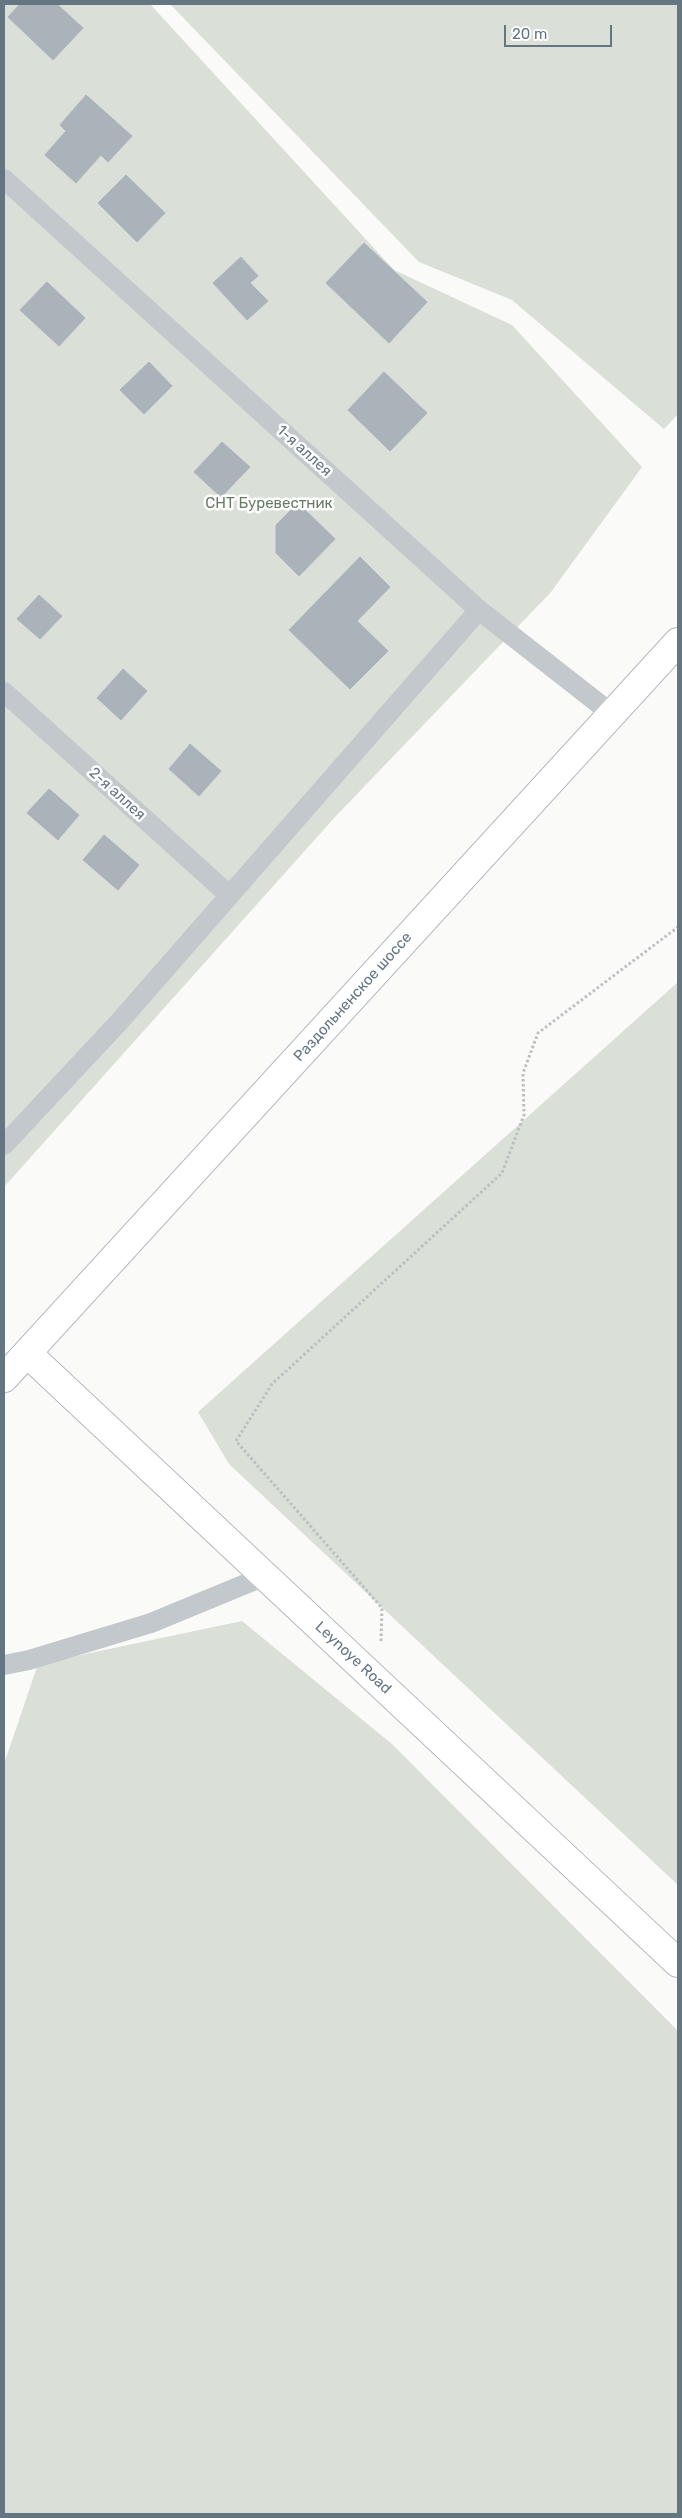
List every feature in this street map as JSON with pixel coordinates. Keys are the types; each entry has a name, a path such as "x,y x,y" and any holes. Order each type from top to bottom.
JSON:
{"main road":[{"name":"Раздольненское шоссе","path":"4,1378 678,642"},
{"name":"Leynoye Road","path":"27,1353 678,1963"}],"lane":[{"name":"1-я аллея","path":"4,179 479,610 612,714"},
{"path":"4,1145 119,1022 479,610"},
{"name":"2-я аллея","path":"4,692 229,896"},
{"path":"4,1665 29,1660 151,1623 265,1576"}],"path":[{"path":"380,1684 382,1608 236,1441 272,1384 502,1173 524,1115 523,1073 538,1033 678,927"}],"green space":[{"name":"СНТ Буревестник","path":"4,4 150,4 394,270 512,325 642,467 551,592 335,817 4,1187"},
{"path":"170,4 678,4 678,414 664,429 512,300 419,262"},
{"path":"678,982 678,1885 229,1464 198,1412"},
{"path":"242,1621 392,1744 678,2031 678,2514 4,2514 4,1764 38,1664"}],"building":[{"path":"19,4 58,4 84,28 53,61 7,17"},
{"path":"86,94 133,136 108,163 101,156 76,184 44,155 65,131 59,125"},
{"path":"126,174 166,213 137,243 97,203"},
{"path":"364,242 428,302 389,344 325,283"},
{"path":"241,256 259,276 251,283 269,301 247,321 212,283"},
{"path":"47,281 86,318 59,347 19,310"},
{"path":"149,361 173,386 144,415 119,390"},
{"path":"384,371 428,413 390,452 347,410"},
{"path":"222,441 251,467 221,498 193,472"},
{"path":"298,502 336,539 299,577 275,553 275,525"},
{"path":"360,556 391,587 358,621 389,651 350,690 288,630"},
{"path":"39,594 63,616 40,640 16,619"},
{"path":"123,668 148,691 121,721 96,698"},
{"path":"190,743 222,771 199,797 168,769"},
{"path":"49,788 80,815 58,841 26,813"},
{"path":"104,834 140,865 118,891 82,860"}]}
